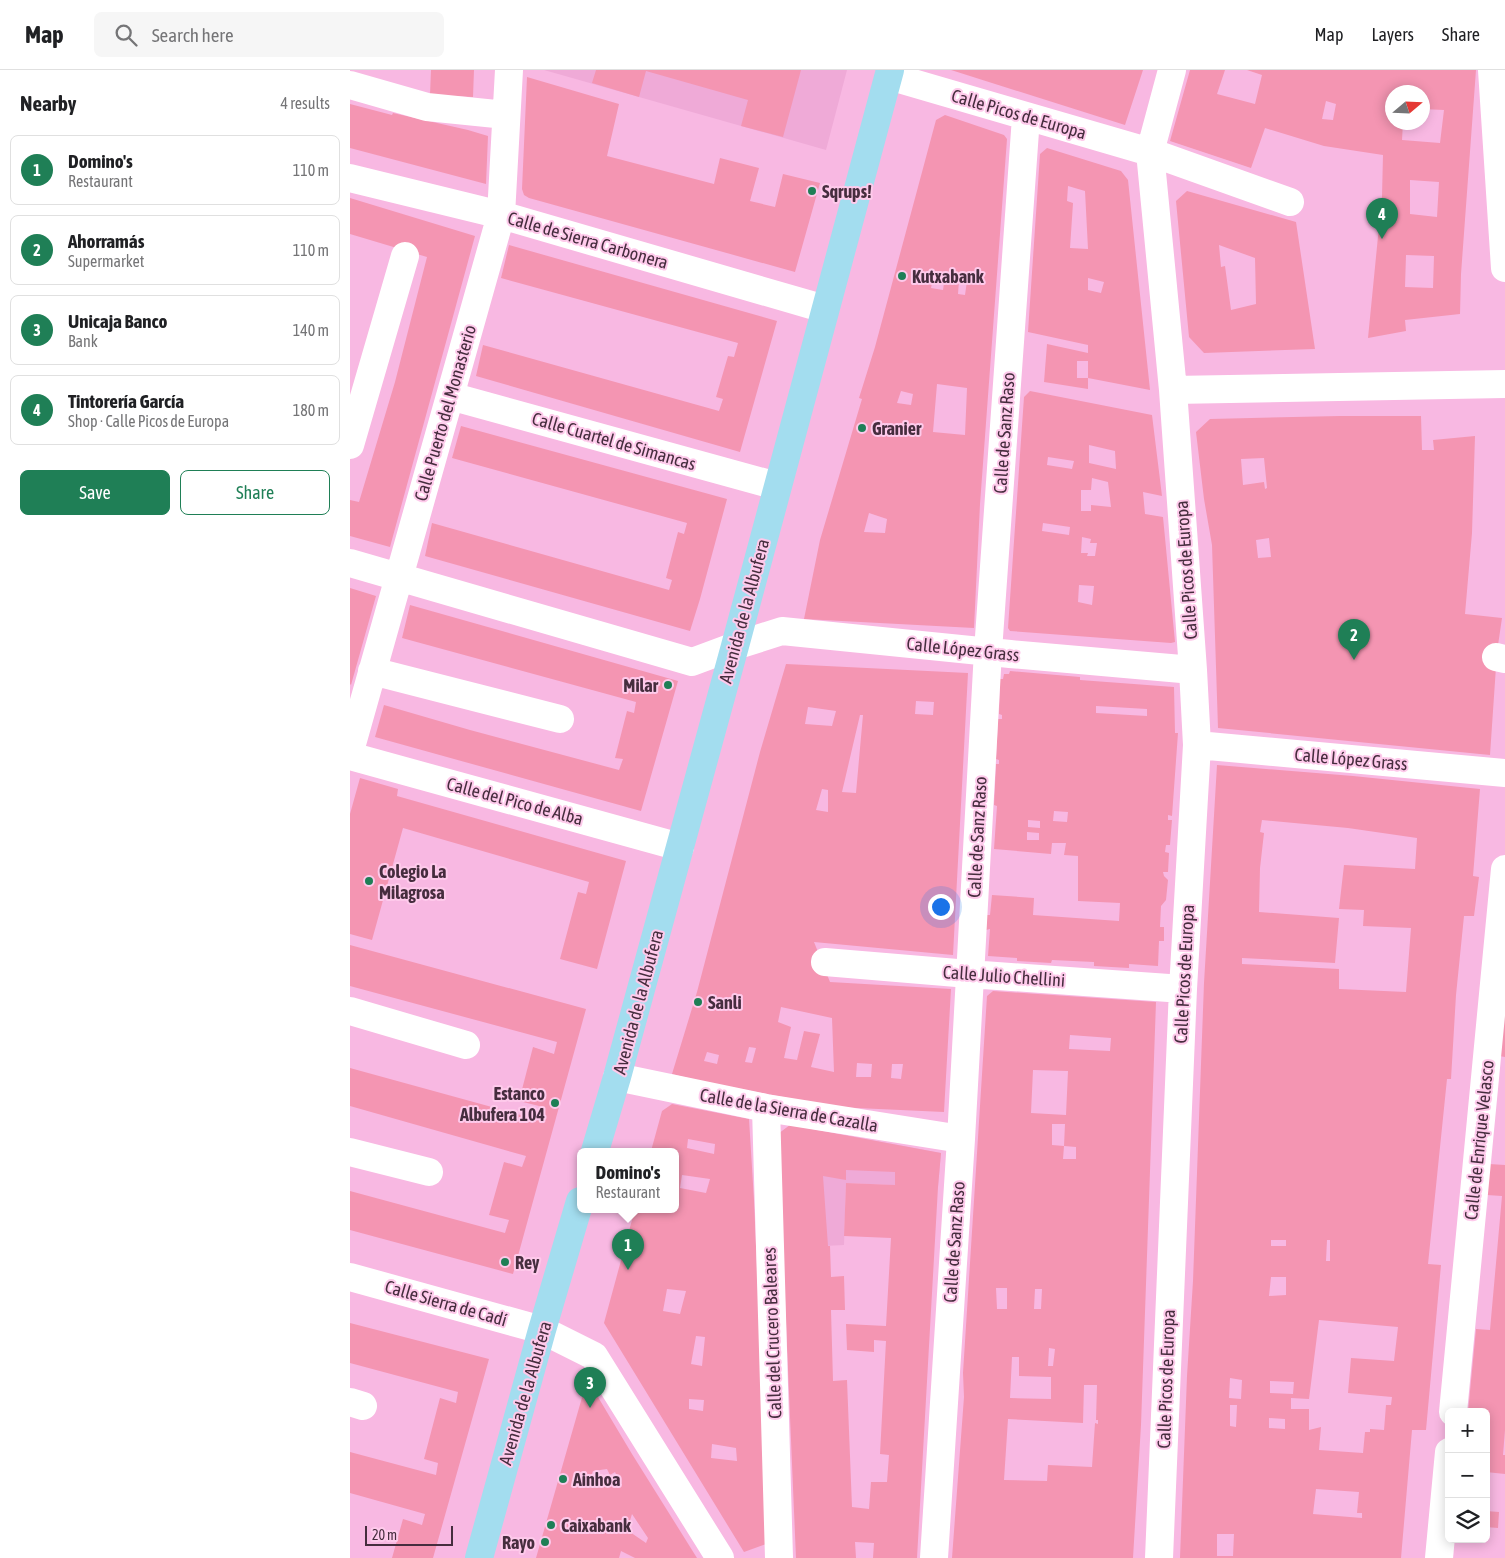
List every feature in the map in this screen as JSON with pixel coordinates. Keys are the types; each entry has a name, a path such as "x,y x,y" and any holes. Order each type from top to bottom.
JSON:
{"main road":[{"name":"Avenida de la Albufera","path":"596,1148 736,646 777,486 889,73"},
{"name":"Avenida de la Albufera","path":"479,1558 577,1210"}],"street":[{"name":"Calle Puerto del Monasterio","path":"350,751 501,215 509,70"},
{"path":"1150,152 1172,70"},
{"path":"1492,70 1505,268"},
{"name":"Calle Picos de Europa","path":"889,73 1026,117 1150,152 1290,202"},
{"path":"365,82 427,107 506,115"},
{"name":"Calle de Sanz Raso","path":"934,1558 961,1139 988,651 1026,117"},
{"name":"Calle Picos de Europa","path":"1150,152 1173,390 1193,670 1196,745 1183,989 1159,1558"},
{"name":"Calle de Sierra Carbonera","path":"350,178 501,215 825,309"},
{"path":"350,445 405,256"},
{"path":"1173,390 1505,384"},
{"name":"Calle Cuartel de Simancas","path":"450,396 777,486"},
{"name":"Calle López Grass","path":"350,563 692,662 782,631 1193,670"},
{"path":"372,671 560,719"},
{"name":"Calle López Grass","path":"1196,745 1505,773"},
{"name":"Calle del Pico de Alba","path":"350,756 680,847"},
{"name":"Calle de Enrique Velasco","path":"1453,1408 1505,869"},
{"name":"Calle Julio Chellini","path":"825,962 1183,989"},
{"path":"350,1011 466,1045"},
{"name":"Calle de la Sierra de Cazalla","path":"617,1077 766,1108 961,1139"},
{"name":"Calle del Crucero Baleares","path":"766,1108 779,1558"},
{"path":"350,1152 429,1172"},
{"name":"Calle Sierra de Cadí","path":"350,1277 542,1330 594,1356 720,1558"},
{"path":"1439,1558 1449,1453"}],"shaded area":[{"path":"544,70 847,70 826,150"},
{"path":"790,1125 941,1153 938,1187 846,1183 844,1245 783,1248 778,1134"}],"building":[{"path":"431,70 474,70 473,97 430,95"},
{"path":"596,70 801,70 783,137 741,126 748,100 646,71 639,97 592,83"},
{"path":"951,70 1143,70 1125,125"},
{"path":"1190,70 1225,70 1217,94 1255,104 1262,75 1247,70 1476,70 1461,274 1460,314 1405,320 1406,331 1368,338 1382,196 1383,155 1324,146 1265,128 1251,168 1170,141","holes":["1326,101 1336,104 1333,120 1322,119","1410,180 1439,182 1437,217 1410,214","1406,255 1434,256 1433,288 1405,287"]},
{"path":"527,77 619,104 607,156 714,184 720,158 759,168 750,201 775,207 783,174 820,183 795,272 529,198 524,195 522,189"},
{"path":"350,104 488,136 486,184 350,148"},
{"path":"945,115 1004,135 1007,139 980,504 974,628 804,619 820,540 862,399 859,398 875,347 936,120","holes":["934,274 945,276 943,290 931,288","959,280 967,281 965,295 958,294","937,384 967,388 965,435 933,432","901,391 913,394 911,405 897,403","869,513 887,519 885,533 864,532"]},
{"path":"1047,148 1121,171 1128,180 1150,390 1088,378 1088,389 1044,382 1047,344 1088,353 1088,345 1028,332 1040,154","holes":["1068,186 1085,191 1088,249 1070,248 1073,203 1067,201","1088,278 1104,282 1101,293 1088,290","1077,361 1088,361 1088,378 1077,378"]},
{"path":"1187,191 1296,222 1315,349 1204,353 1189,337 1176,201","holes":["1219,245 1255,258 1256,304 1231,310 1225,266 1221,267"]},
{"path":"350,198 475,236 390,547 350,536 350,500 359,502 395,382 427,257 350,234"},
{"path":"509,245 777,321 740,452 476,376 483,345 719,411 723,399 716,397 728,356 734,357 738,343 501,278"},
{"path":"1030,391 1152,415 1162,496 1143,492 1145,514 1163,517 1175,642 1010,631 1008,628 1024,397","holes":["1089,445 1115,451 1116,469 1089,463","1048,457 1074,461 1072,469 1047,465","1092,478 1108,482 1111,507 1091,505 1091,511 1081,511 1081,490 1091,490","1043,523 1070,527 1069,535 1042,531","1082,537 1091,539 1090,543 1097,543 1095,556 1087,556 1088,553 1081,553","1079,585 1094,586 1092,605 1078,602"]},
{"path":"1421,416 1422,450 1434,450 1433,440 1475,436 1472,533 1465,614 1502,618 1497,652 1490,755 1218,728 1212,545 1196,432 1210,419","holes":["1264,458 1267,488 1265,489 1264,482 1243,485 1241,459","1269,538 1271,557 1258,558 1256,540"]},
{"path":"461,426 727,499 690,631 425,556 432,523 669,590 672,580 666,578 678,532 684,534 687,523 452,458"},
{"path":"350,588 376,596 351,685 350,684"},
{"path":"410,605 678,681 641,811 375,737 384,705 619,770 623,759 615,758 627,711 634,713 636,702 402,638"},
{"path":"786,664 968,673 953,955 814,942 830,982 951,989 944,1112 835,1107 699,1081 672,1074 697,992 760,752","holes":["916,701 934,702 933,715 915,714","808,707 836,711 832,726 805,724","860,715 863,715 856,793 842,792","822,789 828,790 828,812 816,810","781,1007 832,1018 834,1072 811,1067 820,1034 804,1031 797,1060 784,1058 791,1027 778,1022","749,1047 756,1048 752,1063 745,1062","707,1052 719,1055 717,1064 704,1061","857,1063 872,1064 871,1077 856,1077","892,1064 903,1064 901,1079 891,1078"]},
{"path":"1010,671 1080,677 1080,680 1174,687 1175,733 1178,733 1172,816 1168,815 1168,820 1172,820 1170,845 1166,845 1165,852 1169,853 1168,872 1163,872 1168,880 1166,900 1161,906 1160,927 1164,927 1164,941 1159,941 1158,966 1129,964 1129,968 1094,966 1094,962 1052,960 1051,963 1017,961 1017,958 988,956 990,929 986,930 987,915 990,915 992,895 1034,898 1033,915 1119,921 1120,903 1078,901 1078,856 1064,855 1066,843 1052,843 1051,854 994,849 997,806 994,805 996,764 999,764 999,760 996,759 998,719 1002,719 1002,715 999,714 1000,679 1003,679 1004,674 1009,674","holes":["1096,706 1147,709 1147,716 1096,713","1054,811 1068,812 1067,822 1053,821","1028,820 1040,821 1040,828 1028,827","1027,832 1039,833 1039,840 1027,840"]},
{"path":"1217,765 1480,789 1473,876 1479,877 1474,916 1464,916 1456,995 1451,1079 1447,1079 1428,1264 1441,1265 1426,1430 1412,1430 1401,1558 1180,1558 1204,983","holes":["1262,820 1348,828 1417,838 1415,869 1344,865 1339,909 1364,910 1363,926 1411,928 1406,992 1339,989 1339,969 1242,964 1242,958 1335,963 1339,918 1259,912 1260,868 1264,833 1260,832","1271,1240 1286,1240 1286,1246 1271,1246","1327,1240 1330,1240 1330,1261 1326,1261","1271,1277 1286,1277 1286,1295 1269,1296","1319,1320 1398,1327 1394,1361 1351,1358 1348,1393 1392,1397 1391,1405 1386,1405 1384,1430 1370,1429 1370,1432 1365,1432 1363,1453 1319,1450 1321,1427 1309,1430 1309,1409 1291,1409 1291,1398 1309,1399","1230,1378 1242,1380 1241,1399 1229,1398","1270,1381 1294,1382 1293,1394 1270,1393","1230,1405 1237,1405 1236,1427 1230,1426","1269,1418 1285,1419 1285,1429 1269,1428","1316,1489 1359,1492 1357,1513 1362,1513 1362,1518 1313,1514","1217,1534 1234,1534 1233,1556 1217,1556"]},
{"path":"360,778 398,789 397,796 626,861 597,969 560,959 578,892 586,894 589,882 403,828 372,940 350,934 350,814"},
{"path":"350,945 586,1009 513,1274 350,1230 350,1191 505,1233 509,1220 489,1215 504,1162 522,1167 526,1156 350,1106 350,1068 535,1119 539,1106 519,1101 533,1047 554,1054 557,1042 350,986"},
{"path":"993,991 1156,1002 1141,1425 1133,1558 952,1558 964,1397 963,1373 987,996","holes":["1070,1035 1111,1038 1110,1051 1069,1049","1033,1070 1068,1071 1066,1115 1031,1113","1052,1124 1065,1124 1064,1146 1052,1145","1064,1146 1076,1147 1076,1159 1063,1159","996,1288 1007,1288 1007,1309 997,1309","1035,1289 1042,1289 1041,1309 1034,1309","1049,1348 1055,1349 1053,1366 1048,1366","1012,1357 1019,1357 1019,1376 1051,1377 1051,1399 1010,1398","1084,1385 1097,1385 1096,1420 1098,1420 1098,1424 1095,1423 1092,1467 1048,1465 1047,1481 1004,1480 1008,1419 1083,1423"]},
{"path":"1505,1008 1505,1057 1499,1056"},
{"path":"672,1104 749,1119 769,1543 744,1552 604,1323 634,1213 679,1213 679,1148 652,1148 662,1111","holes":["688,1139 715,1144 714,1154 687,1148","682,1175 710,1179 706,1193 680,1188","667,1289 686,1291 680,1314 663,1311","696,1336 705,1337 702,1366 691,1364","689,1399 704,1400 703,1411 689,1409","712,1444 736,1448 737,1461 711,1458"]},
{"path":"790,1125 941,1153 917,1558 873,1558 874,1543 855,1542 856,1558 796,1558 778,1134","holes":["846,1170 895,1172 895,1185 846,1183 844,1236 891,1238 886,1326 846,1324 847,1350 874,1352 874,1340 886,1341 880,1454 889,1455 887,1482 871,1482 869,1509 852,1507 847,1380 833,1381 831,1310 845,1310 844,1276 831,1277 823,1176 846,1180"]},
{"path":"1489,1164 1505,1165 1505,1430 1503,1455 1505,1455 1505,1474 1490,1472 1490,1408 1468,1408 1476,1329 1490,1330 1502,1196 1487,1195"},
{"path":"350,1323 489,1359 433,1558 392,1558 403,1519 422,1525 425,1514 350,1493 350,1452 436,1475 438,1463 424,1459 440,1398 456,1403 458,1392 350,1363"},
{"path":"595,1392 697,1558 635,1558 621,1551 619,1558 536,1558 583,1394","holes":["607,1469 610,1475 615,1472 618,1478 610,1483 590,1479 593,1471","632,1514 648,1538 646,1543 627,1530"]},
{"path":"1490,1511 1499,1512 1498,1528 1490,1527"}],"place":[{"name":"Sqrups!","path":"812,191"},
{"name":"Tintorería García","path":"1382,239"},
{"name":"Kutxabank","path":"902,276"},
{"name":"Granier","path":"862,428"},
{"name":"Ahorramás","path":"1354,660"},
{"name":"Milar","path":"668,685"},
{"name":"Colegio La Milagrosa","path":"369,881"},
{"name":"Sanli","path":"698,1002"},
{"name":"Estanco Albufera 104","path":"555,1103"},
{"name":"Rey","path":"505,1262"},
{"name":"Domino's","path":"628,1270"},
{"name":"Unicaja Banco","path":"590,1408"},
{"name":"Ainhoa","path":"563,1479"},
{"name":"Caixabank","path":"551,1525"},
{"name":"Rayo","path":"545,1542"}]}
